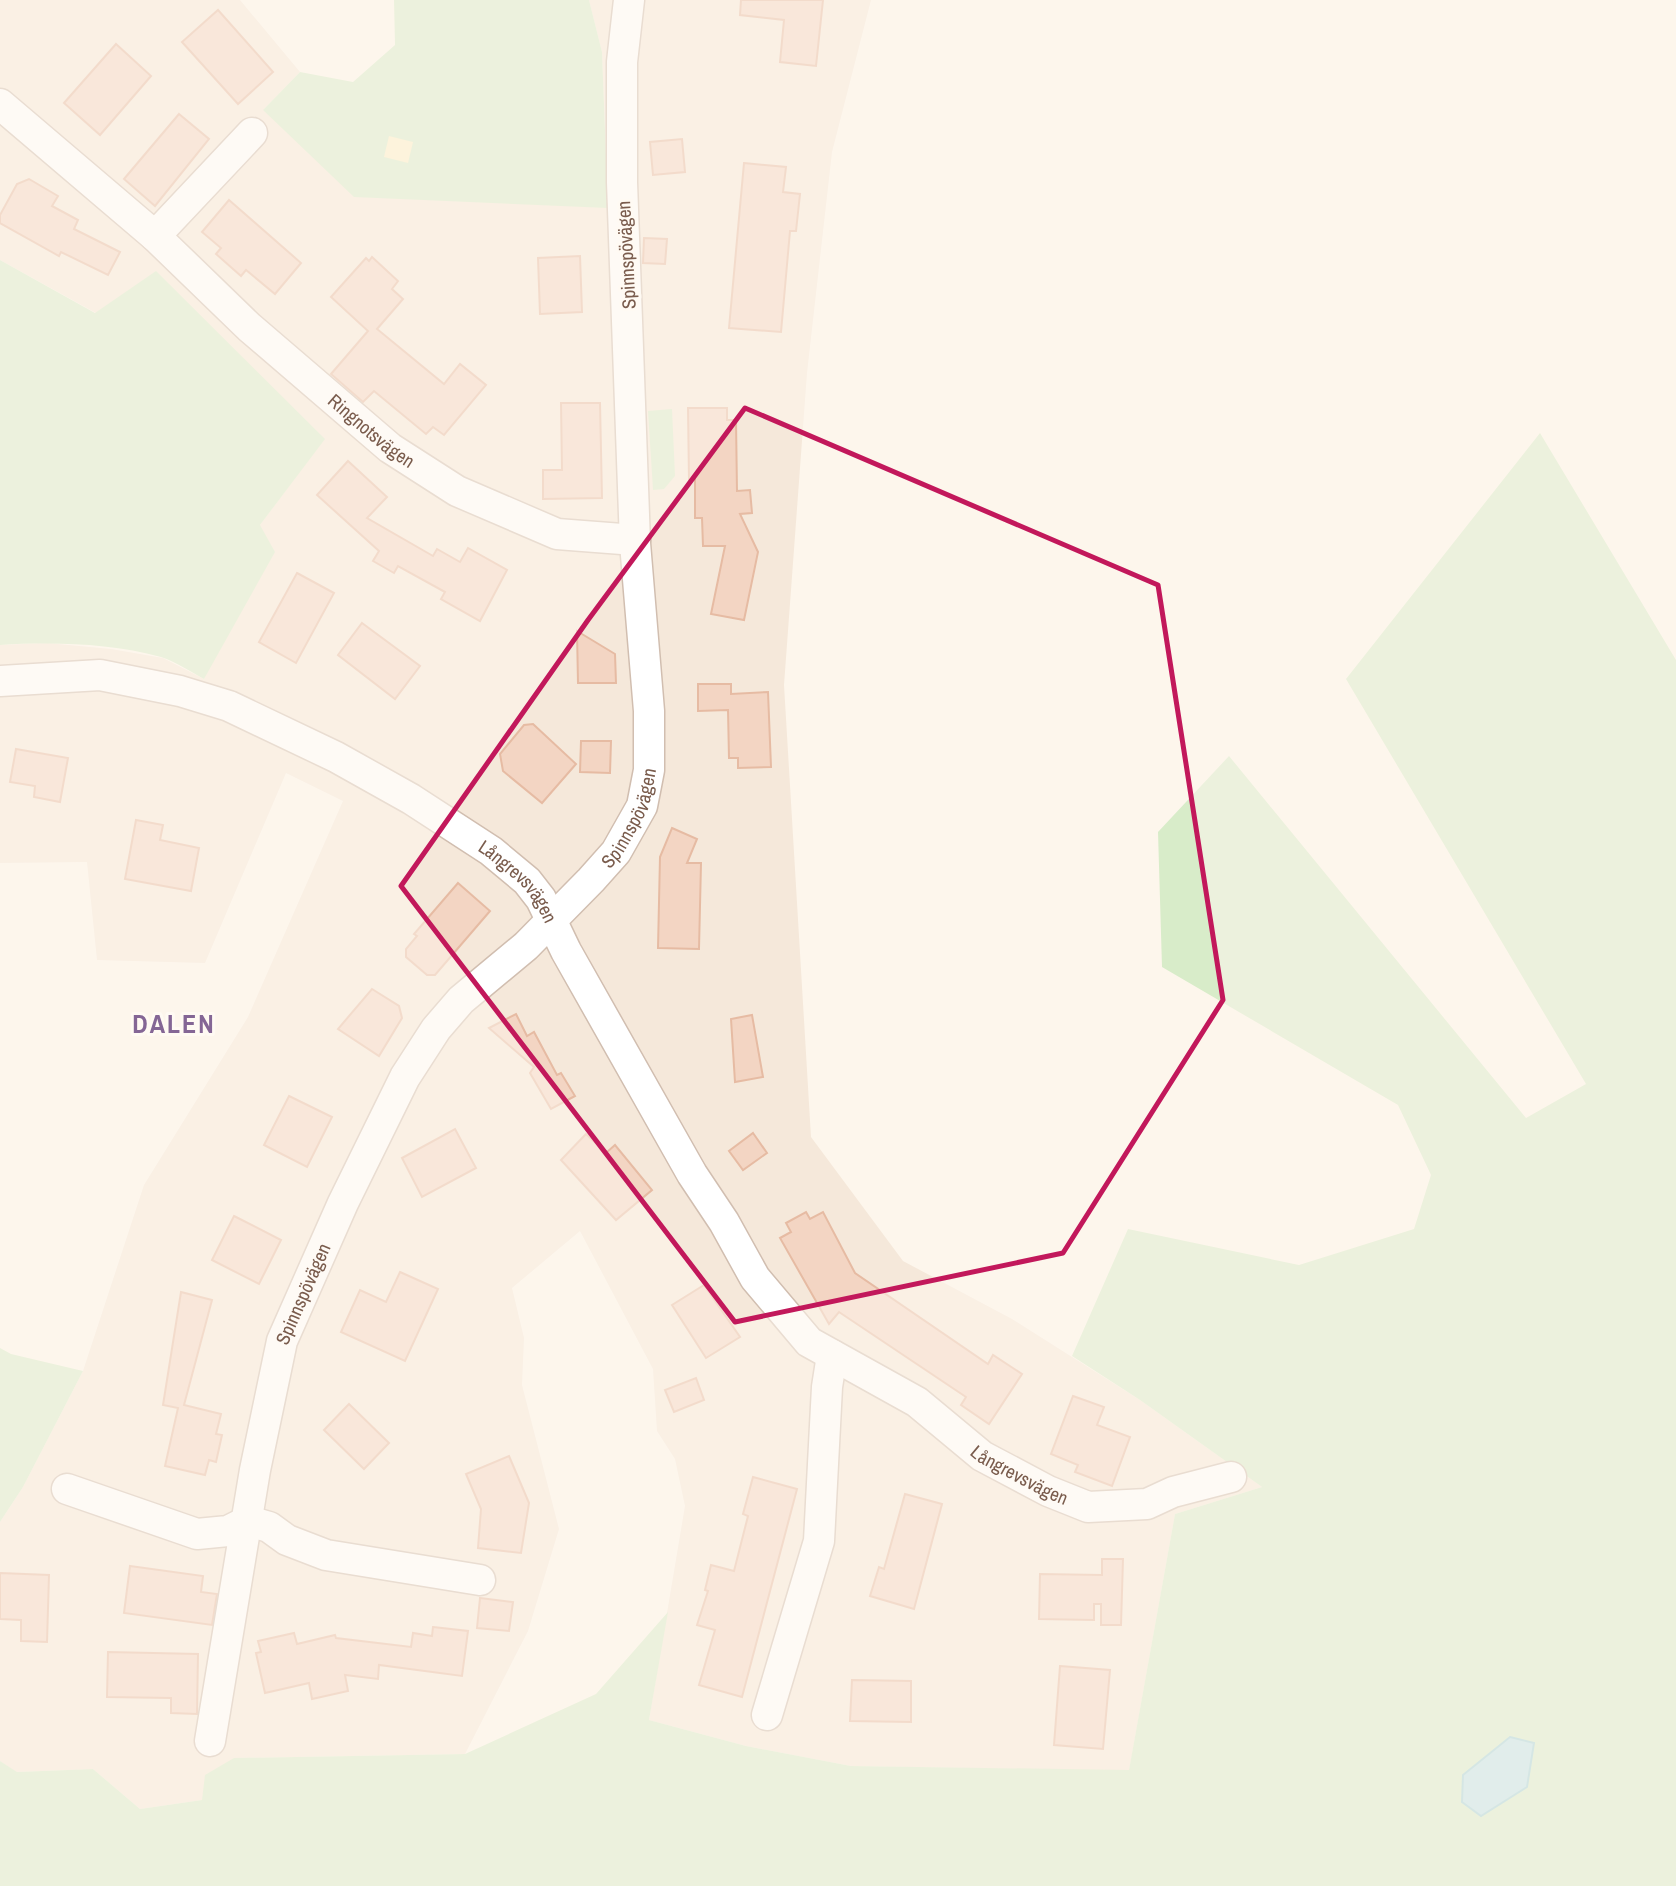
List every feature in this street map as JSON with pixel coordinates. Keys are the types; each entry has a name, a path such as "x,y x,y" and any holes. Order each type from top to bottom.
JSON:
{"street":[{"name":"Spinnspövägen","path":"210,1741 255,1470 282,1341 332,1227 405,1077 436,1029 461,1000 552,921 616,852 642,806 649,770 649,711 635,540 622,182 622,62 629,0"},
{"name":"Ringnotsvägen","path":"0,104 155,236 249,327 390,448 457,491 557,534 635,540"},
{"path":"155,236 252,132"},
{"name":"Långrevsvägen","path":"0,681 100,675 145,682 229,706 336,757 411,799 491,851 527,881 552,921 692,1174 724,1222 755,1278 808,1342 917,1402 982,1456 1048,1491 1088,1507 1147,1504 1173,1492 1231,1477"},
{"path":"767,1715 819,1541 827,1387 832,1355"},
{"path":"66,1489 197,1534 228,1531 248,1521 269,1527 287,1540 326,1555 480,1580"}],"highlighted area":[{"path":"745,408 1158,585 1223,1000 1063,1253 735,1322 401,886 588,620"}],"shaded area":[{"path":"0,0 240,0 300,72 264,109 608,208 602,52 589,0 871,0 832,152 807,373 784,685 811,1137 903,1261 1012,1319 1140,1400 1262,1487 1175,1514 1129,1771 851,1766 746,1746 649,1720 685,1506 675,1459 657,1431 653,1369 580,1231 512,1288 524,1338 522,1385 559,1529 528,1631 465,1754 234,1758 202,1800 140,1809 93,1769 16,1772 0,1761 0,1522 23,1487 83,1371 144,1185 248,1017 343,801 286,773 205,963 97,960 87,862 0,863 0,645 47,643 111,649 163,658 204,679 260,525 324,439 0,260"}],"green space":[{"path":"394,0 589,0 602,52 608,208 354,197 263,110 300,72 353,82 395,45"},
{"path":"0,260 95,313 156,271 325,439 260,525 275,552 204,679 178,664 141,652 61,644 0,645"},
{"path":"672,409 675,476 664,489 653,490 648,411"},
{"path":"1540,433 1676,660 1676,1886 0,1886 0,1761 17,1772 93,1769 140,1809 202,1800 205,1775 234,1758 465,1754 596,1694 668,1612 649,1720 746,1746 851,1766 1129,1770 1175,1514 1262,1487 1140,1400 1072,1356 1128,1229 1299,1265 1414,1229 1431,1175 1398,1105 1162,967 1158,832 1229,756 1526,1118 1586,1084 1346,679","holes":["1534,1743 1527,1787 1481,1816"]},
{"path":"0,1348 11,1354 83,1371 23,1487 0,1522"}],"sand":[{"path":"389,136 413,142 408,163 384,157"}],"water":[{"path":"1510,1737 1534,1743 1527,1787 1481,1816 1462,1802 1463,1775"}],"building":[{"path":"741,0 823,0 816,66 780,62 784,20 740,15"},
{"path":"218,10 273,72 238,104 182,42"},
{"path":"116,44 151,76 100,135 64,103"},
{"path":"179,114 209,139 155,206 124,179"},
{"path":"682,139 685,172 653,175 650,142"},
{"path":"744,163 786,167 783,192 800,194 796,231 790,231 781,332 729,328"},
{"path":"29,179 58,196 52,206 78,220 74,229 120,252 108,275 61,252 59,256 0,223 0,215 17,184"},
{"path":"229,200 301,263 275,294 246,270 241,276 216,254 221,248 202,232"},
{"path":"644,238 667,239 665,264 643,263"},
{"path":"580,256 582,312 540,314 538,258"},
{"path":"372,257 398,281 392,289 403,299 377,329 444,384 460,364 486,385 444,435 433,427 426,434 374,391 363,402 331,374 368,331 331,297 366,258 369,261"},
{"path":"561,403 600,403 602,498 543,499 543,470 562,470"},
{"path":"688,408 727,408 727,420 736,420 737,491 750,490 752,513 740,514 758,552 744,620 711,614 725,546 703,546 702,518 695,518 695,479 689,480"},
{"path":"348,461 387,497 367,518 433,556 437,549 460,562 468,548 507,570 480,621 441,599 445,592 398,566 394,573 373,561 379,551 317,495"},
{"path":"297,573 334,593 296,663 259,642"},
{"path":"362,623 420,666 395,699 338,655"},
{"path":"577,631 615,654 616,683 578,683"},
{"path":"698,684 731,684 731,694 768,692 771,767 738,768 738,758 729,758 728,710 698,711"},
{"path":"533,724 576,764 542,803 503,771 500,754 524,725"},
{"path":"581,741 611,741 610,773 580,772"},
{"path":"16,749 68,758 60,802 34,797 35,786 10,782"},
{"path":"136,820 163,825 160,840 199,848 191,891 125,879"},
{"path":"672,828 697,839 687,863 701,863 699,949 658,948 660,857"},
{"path":"458,883 490,911 435,975 427,975 406,957 406,949 417,936 414,934"},
{"path":"372,989 399,1006 402,1018 379,1056 338,1029"},
{"path":"516,1014 527,1036 534,1032 557,1075 561,1073 575,1096 551,1109 530,1073 534,1067 489,1028"},
{"path":"752,1015 763,1077 735,1082 731,1019"},
{"path":"289,1096 332,1117 307,1167 264,1145"},
{"path":"455,1129 476,1168 422,1197 402,1158"},
{"path":"753,1133 767,1153 743,1170 729,1151"},
{"path":"586,1134 606,1153 615,1145 652,1190 616,1220 561,1160"},
{"path":"806,1212 810,1219 823,1212 855,1273 988,1364 993,1355 1022,1374 989,1424 961,1405 966,1397 839,1312 829,1324 780,1238 791,1232 786,1223"},
{"path":"234,1216 281,1240 259,1284 212,1260"},
{"path":"400,1272 438,1289 405,1361 341,1332 360,1290 386,1302"},
{"path":"704,1285 740,1337 706,1358 672,1305"},
{"path":"181,1292 212,1300 184,1405 221,1414 216,1434 222,1435 216,1462 209,1460 205,1475 165,1466 178,1408 163,1405"},
{"path":"696,1378 704,1400 674,1412 665,1390"},
{"path":"1073,1396 1104,1407 1097,1425 1130,1437 1112,1486 1075,1472 1078,1465 1051,1454"},
{"path":"349,1404 389,1443 364,1469 324,1430"},
{"path":"509,1456 529,1503 521,1553 478,1548 481,1509 466,1474"},
{"path":"753,1477 797,1489 742,1697 699,1685 715,1630 697,1625 708,1591 705,1590 711,1565 734,1571 748,1516 743,1514"},
{"path":"905,1494 942,1504 914,1609 870,1596 879,1567 884,1569"},
{"path":"1102,1559 1123,1559 1121,1625 1101,1625 1101,1604 1094,1604 1094,1620 1039,1619 1040,1574 1102,1575"},
{"path":"130,1566 203,1576 201,1592 217,1594 212,1625 124,1613"},
{"path":"0,1573 49,1575 47,1642 21,1641 21,1620 0,1619"},
{"path":"480,1598 513,1602 509,1631 477,1628"},
{"path":"433,1627 468,1631 462,1676 379,1665 378,1679 345,1675 348,1691 312,1699 309,1683 265,1693 256,1653 261,1652 258,1641 294,1633 297,1644 335,1635 336,1638 411,1647 413,1633 432,1636"},
{"path":"108,1652 198,1654 197,1714 171,1713 171,1698 107,1697"},
{"path":"1060,1666 1110,1670 1103,1749 1054,1745"},
{"path":"852,1680 911,1681 911,1722 850,1721"}],"district":[{"name":"DALEN","path":"174,1024"}]}
